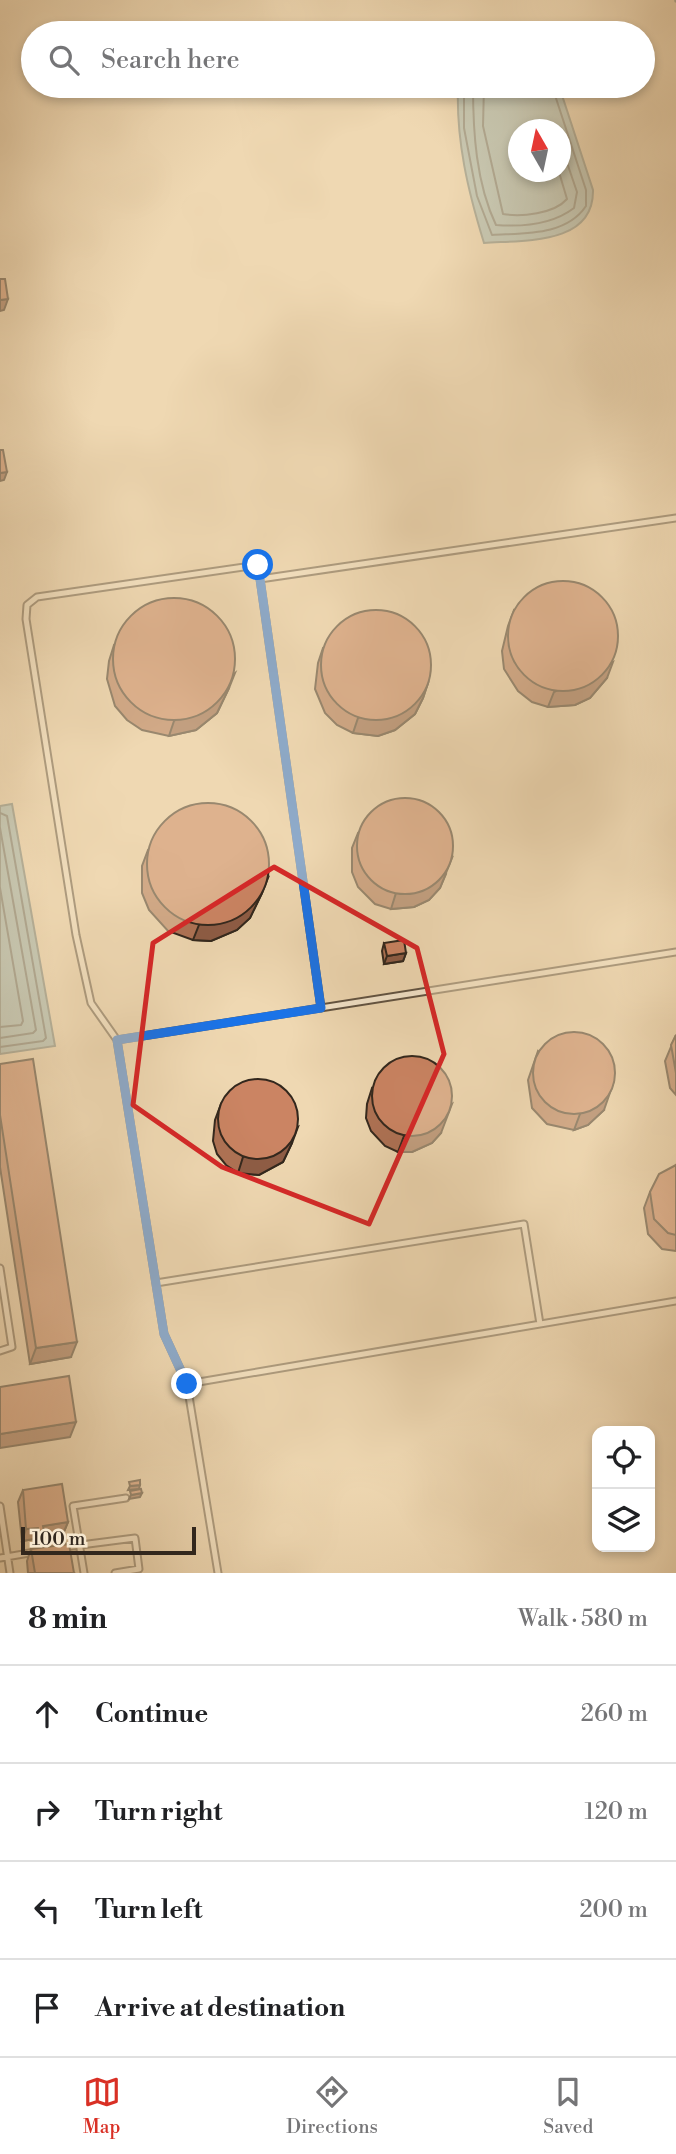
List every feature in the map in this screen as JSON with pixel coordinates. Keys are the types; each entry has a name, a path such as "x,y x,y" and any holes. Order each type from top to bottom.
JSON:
{"lane":[{"path":"260,579 676,518"},
{"path":"218,1573 187,1384 164,1334 117,1040 90,1003 82,962 28,632 27,605 37,597 258,565 321,1008"},
{"path":"117,1040 676,952"},
{"path":"156,1283 524,1224 540,1324"},
{"path":"0,1268 12,1347 0,1351"},
{"path":"187,1384 676,1301"},
{"path":"84,1573 74,1506 126,1498"},
{"path":"0,1506 4,1557 10,1573"},
{"path":"55,1549 135,1538 139,1569 115,1573"},
{"path":"4,1557 43,1551"}],"highlighted area":[{"path":"274,867 417,948 444,1054 369,1224 222,1167 133,1105 153,943"}],"water":[{"path":"458,98 563,98 570,119 508,119 508,182 571,182 571,123 593,190 590,208 582,221 570,230 554,236 484,243 464,166"},
{"path":"12,804 55,1046 0,1054 0,806"}],"building":[{"path":"0,279 5,279 8,299 0,300"},
{"path":"0,450 3,450 7,472 0,473"},
{"path":"563,581 584,585 602,597 614,615 618,636 614,657 602,675 584,687 563,691 542,687 524,675 512,657 508,636 512,615 524,597 542,585"},
{"path":"174,598 197,603 217,616 230,636 235,659 230,682 217,702 197,715 174,720 151,715 131,702 118,682 113,659 118,636 131,616 151,603"},
{"path":"376,610 397,615 415,626 426,644 431,665 426,686 415,704 397,715 376,720 355,715 337,704 326,686 321,665 326,644 337,626 355,615"},
{"path":"405,798 423,802 439,812 449,828 453,846 449,864 439,880 423,890 405,894 387,890 371,880 361,864 357,846 361,828 371,812 387,802"},
{"path":"208,803 231,808 251,821 264,841 269,864 264,887 251,907 231,920 208,925 185,920 165,907 152,887 147,864 152,841 165,821 185,808"},
{"path":"404,940 406,953 387,956 384,943"},
{"path":"574,1032 590,1035 603,1044 612,1057 615,1073 612,1089 603,1102 590,1111 574,1114 558,1111 545,1102 536,1089 533,1073 536,1057 545,1044 558,1035"},
{"path":"676,1035 676,1073 671,1045"},
{"path":"412,1056 427,1059 440,1068 449,1081 452,1096 449,1111 440,1124 427,1133 412,1136 397,1133 384,1124 375,1111 372,1096 375,1081 384,1068 397,1059"},
{"path":"33,1059 77,1342 36,1348 0,1115 0,1064"},
{"path":"258,1079 273,1082 286,1091 295,1104 298,1119 295,1134 286,1147 273,1156 258,1159 243,1156 230,1147 221,1134 218,1119 221,1104 230,1091 243,1082"},
{"path":"676,1165 676,1235 668,1233 654,1219 650,1192 659,1174"},
{"path":"69,1376 76,1422 0,1434 0,1387"},
{"path":"140,1480 140,1485 130,1486 129,1482"},
{"path":"62,1484 68,1522 43,1526 44,1531 39,1532 38,1528 26,1529 23,1490"},
{"path":"141,1489 142,1493 131,1495 130,1491"},
{"path":"69,1544 74,1573 35,1573 31,1549"}],"route":[{"path":"187,1384 164,1334 117,1040 321,1008 258,565"}]}
